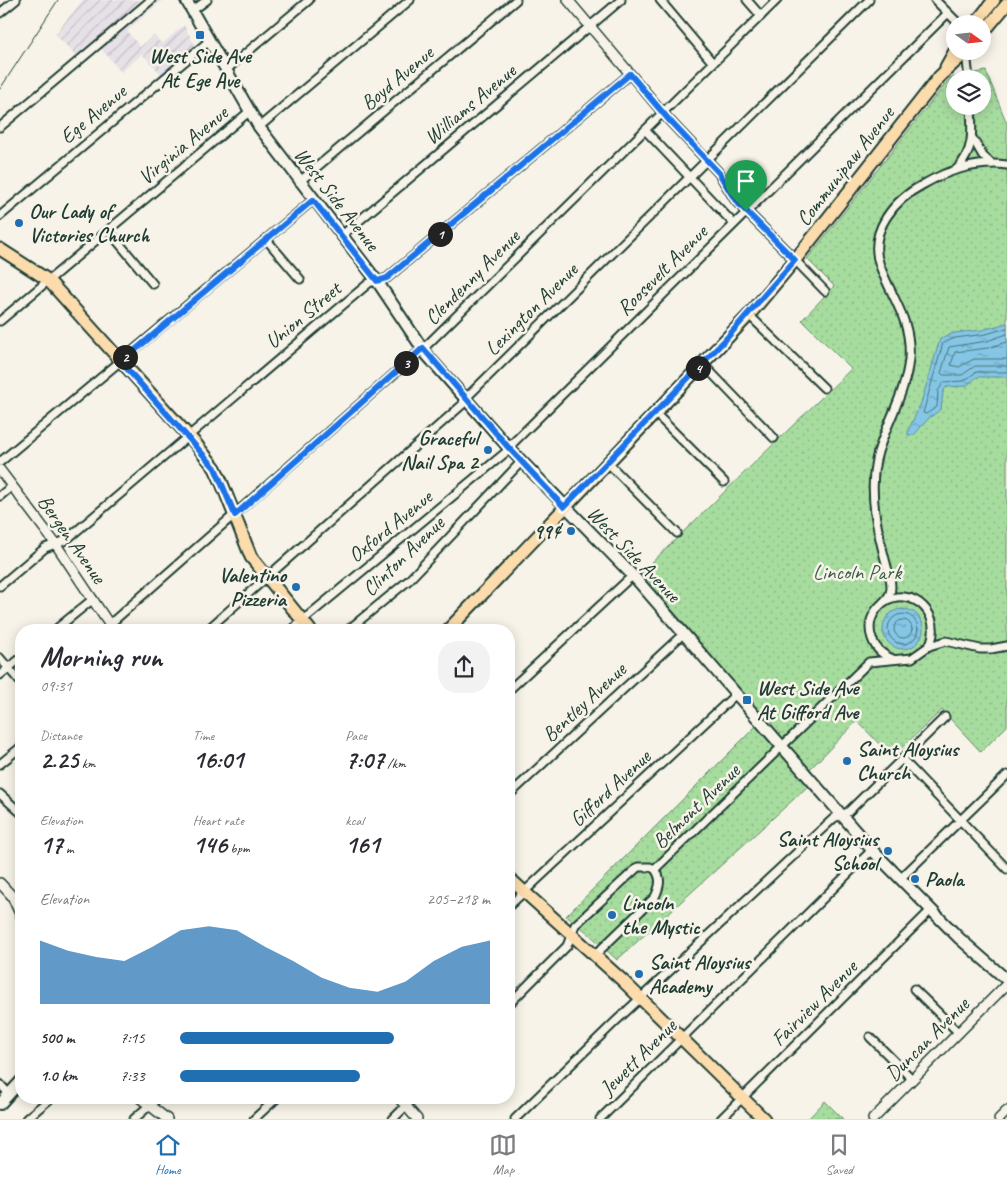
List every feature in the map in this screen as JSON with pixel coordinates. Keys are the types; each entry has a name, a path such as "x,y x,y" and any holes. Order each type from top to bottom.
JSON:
{"main road":[{"name":"West Side Avenue","path":"186,0 259,127 299,182 377,281 423,348 521,462 632,576 872,850 931,910 1007,980"},
{"path":"982,15 994,0"},
{"path":"991,23 1007,4"},
{"name":"Communipaw Avenue","path":"454,624 748,314 795,260 942,73 955,60"},
{"path":"0,249 48,280 188,435 215,468 251,557 266,578 306,624"},
{"path":"515,884 571,936 595,955 764,1119"},
{"path":"0,1104 15,1088"}],"street":[{"path":"0,13 16,0"},
{"path":"0,127 151,0"},
{"path":"192,11 207,0"},
{"path":"226,70 309,0"},
{"name":"Virginia Avenue","path":"259,127 410,0"},
{"name":"Boyd Avenue","path":"299,182 516,0"},
{"path":"568,0 663,113 719,173 746,211 825,291"},
{"name":"Williams Avenue","path":"341,236 622,0"},
{"path":"660,0 713,63"},
{"path":"747,0 761,16"},
{"name":"Lexington Avenue","path":"214,624 462,405 466,398 706,159 869,0"},
{"path":"935,0 948,13"},
{"name":"Clendenny Avenue","path":"115,624 423,348 761,16 772,2"},
{"name":"Roosevelt Avenue","path":"508,447 948,13"},
{"name":"Ege Avenue","path":"0,216 209,41"},
{"name":"Union Street","path":"0,586 45,548 66,540 369,283 393,273 630,74"},
{"name":"Virginia Avenue","path":"0,321 250,111"},
{"path":"958,169 968,155 973,139 972,115"},
{"path":"645,130 733,223"},
{"path":"973,139 983,156 992,164"},
{"path":"781,748 869,662 872,651 871,620 891,592 892,586 877,529 874,483 878,453 906,375 909,348 906,324 900,307 879,266 877,238 884,220 900,200 926,183 958,169 992,164 1007,165"},
{"path":"0,462 313,200"},
{"path":"109,230 153,284"},
{"path":"266,239 300,279"},
{"path":"748,314 824,388"},
{"path":"702,363 774,438"},
{"path":"655,413 724,482"},
{"name":"Oxford Avenue","path":"298,624 456,495 505,453 508,447"},
{"name":"Clinton Avenue","path":"355,624 409,580 521,462"},
{"path":"608,462 678,533"},
{"name":"Bergen Avenue","path":"0,470 55,543 110,624"},
{"path":"0,496 12,486"},
{"path":"515,684 632,576"},
{"path":"882,604 887,600 905,597 922,604 932,618 934,625 929,646"},
{"path":"62,624 93,599"},
{"name":"Bentley Avenue","path":"515,789 683,634"},
{"path":"872,640 880,652 893,659"},
{"path":"869,662 912,658 929,646 946,641 980,649 1007,646"},
{"path":"0,658 15,676"},
{"path":"0,675 15,663"},
{"name":"Gifford Avenue","path":"515,900 735,695"},
{"path":"515,1119 640,998 834,818 848,812 945,717"},
{"name":"Belmont Avenue","path":"515,998 567,946 575,925 638,867 656,869 781,748"},
{"path":"0,764 15,751"},
{"path":"902,759 1007,869"},
{"path":"900,879 1007,776"},
{"path":"0,794 15,808"},
{"name":"Jewett Avenue","path":"600,1119 872,850"},
{"path":"595,955 655,896 660,886 660,876 656,869"},
{"path":"0,883 12,896 15,903"},
{"name":"Fairview Avenue","path":"721,1119 931,910"},
{"name":"Duncan Avenue","path":"872,1119 1007,984"},
{"path":"914,989 959,1033"},
{"path":"870,1037 912,1079"},
{"path":"0,1084 9,1094"},
{"path":"26,1119 44,1104"},
{"path":"254,1119 270,1104"},
{"path":"134,1119 150,1105 167,1119"},
{"path":"393,1119 406,1106 417,1119"},
{"path":"999,1119 1007,1111"}],"shaded area":[{"path":"83,0 162,0 127,31 140,47 154,35 162,44 184,25 198,51 166,79 142,54 121,72 97,44 79,59 55,34"}],"green space":[{"name":"Lincoln Park","path":"946,83 946,115 991,115 991,84 1007,124 1007,726 981,752 942,710 892,757 857,721 810,769 817,778 617,960 587,932 566,916 764,718 641,573 851,369 802,320 834,286 807,259"},
{"path":"825,1101 843,1119 808,1119"}],"water":[{"path":"1007,323 1007,377 977,377 966,386 946,387 943,392 941,409 928,419 914,435 908,435 908,431 921,403 940,339 954,333 982,330"},
{"path":"907,609 914,612 920,618 923,629 922,637 914,646 907,649 899,649 892,646 884,637 883,625 886,618 895,610"}],"tram line":[{"path":"0,89 58,0"}],"place":[{"name":"West Side Ave At Ege Ave","path":"200,35"},
{"name":"Our Lady of Victories Church","path":"19,223"},
{"name":"Graceful Nail Spa 2","path":"488,450"},
{"name":"99¢","path":"571,531"},
{"name":"Valentino Pizzeria","path":"296,587"},
{"name":"West Side Ave At Gifford Ave","path":"747,700"},
{"name":"Saint Aloysius Church","path":"847,761"},
{"name":"Saint Aloysius School","path":"888,851"},
{"name":"Paola","path":"915,879"},
{"name":"Lincoln the Mystic","path":"612,915"},
{"name":"Saint Aloysius Academy","path":"639,974"}],"route":[{"path":"630,74 669,120 719,173 736,201 746,211 795,260 684,384 574,499 564,507 508,447 426,354 423,348 235,515 215,468 121,362 313,200 377,281 387,278 630,74"}]}
